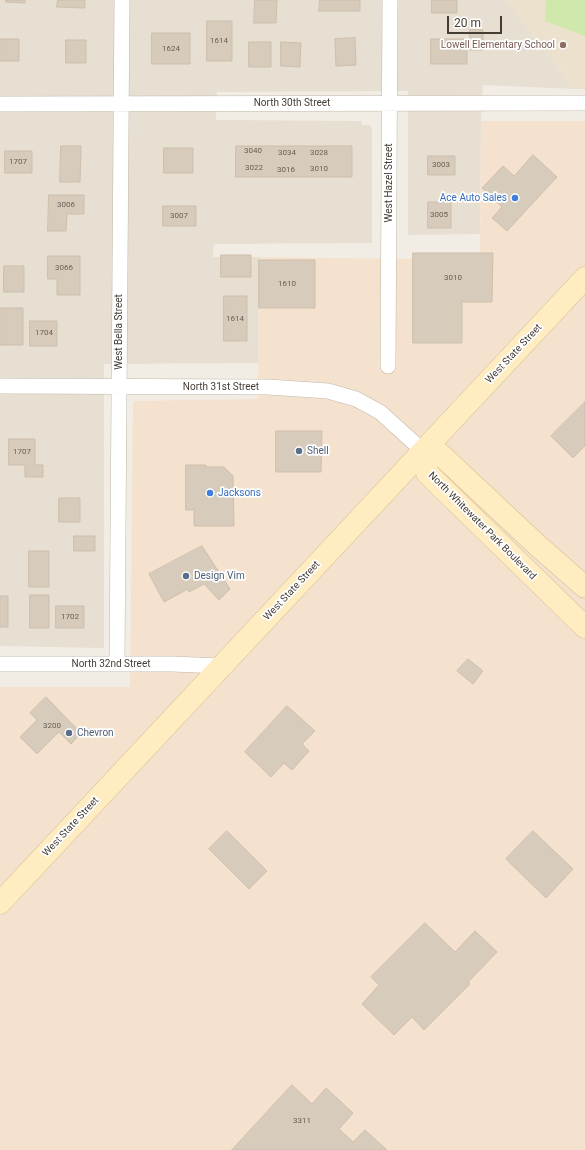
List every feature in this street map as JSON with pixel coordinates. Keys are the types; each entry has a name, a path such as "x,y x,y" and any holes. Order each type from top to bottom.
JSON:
{"main road":[{"name":"West State Street","path":"0,903 585,278"},
{"path":"423,451 440,454 537,545 585,587"},
{"name":"North Whitewater Park Boulevard","path":"423,451 427,473 585,627"}],"street":[{"name":"West Bella Street","path":"117,664 122,0"},
{"name":"West Hazel Street","path":"388,366 390,0"},
{"name":"North 30th Street","path":"0,104 585,103"},
{"name":"North 31st Street","path":"0,386 268,387 328,391 356,398 380,412 423,451"},
{"name":"North 32nd Street","path":"0,664 172,664 221,666"}],"shaded area":[{"path":"0,0 506,0 574,89 483,85 481,121 480,234 408,235 408,91 217,92 216,120 361,121 362,125 370,125 372,128 372,243 214,244 213,257 259,257 258,363 104,364 104,648 0,646"},
{"name":"Lowell Elementary School","path":"506,0 585,0 585,89 574,89"},
{"path":"481,121 585,121 585,1150 0,1150 0,687 130,687 133,401 258,399 259,257 480,260"}],"green space":[{"path":"546,0 585,0 585,36 545,21"}],"building":[{"path":"6,0 25,0 25,3 6,2"},
{"path":"58,0 85,0 85,8 57,7"},
{"path":"255,0 277,0 276,23 254,23"},
{"path":"320,0 360,0 360,11 319,11"},
{"path":"432,0 457,0 457,13 432,13"},
{"path":"207,21 232,21 232,61 207,61"},
{"path":"470,29 483,30 483,50 470,50"},
{"path":"152,33 190,33 190,64 152,64"},
{"path":"355,38 356,65 336,66 335,39"},
{"path":"0,39 19,39 19,61 0,61"},
{"path":"431,39 467,39 467,64 431,64"},
{"path":"66,40 86,40 86,63 66,63"},
{"path":"249,42 271,42 271,67 249,67"},
{"path":"281,42 301,43 300,67 281,66"},
{"path":"61,146 81,146 80,182 60,182"},
{"path":"236,146 352,146 352,177 236,177"},
{"path":"164,148 193,148 193,173 164,173"},
{"path":"5,151 32,151 32,173 5,173"},
{"name":"Ace Auto Sales","path":"533,155 557,177 507,231 492,218 502,207 482,188 503,166 514,176"},
{"path":"428,156 455,156 455,175 428,175"},
{"path":"49,195 84,195 84,214 67,214 66,231 48,231"},
{"path":"428,202 451,202 451,228 428,228"},
{"path":"163,206 196,206 196,226 163,226"},
{"path":"413,253 493,253 492,302 462,302 462,343 413,343"},
{"path":"221,255 251,255 251,277 221,277"},
{"path":"48,256 80,256 80,295 57,295 57,279 48,279"},
{"path":"259,260 315,260 315,308 259,308"},
{"path":"4,266 24,266 24,292 4,292"},
{"path":"224,296 247,296 247,341 224,341"},
{"path":"0,308 23,308 23,345 0,345"},
{"path":"30,321 57,321 57,346 30,346"},
{"path":"585,402 585,446 573,458 551,436"},
{"name":"Shell","path":"276,431 322,431 321,472 276,472"},
{"path":"9,439 35,439 35,465 43,465 43,477 25,477 25,465 9,465"},
{"name":"Jacksons","path":"186,465 224,467 233,476 234,526 194,526 194,510 186,510"},
{"path":"59,498 80,498 80,522 59,522"},
{"path":"74,536 95,536 95,551 74,551"},
{"name":"Design Vim","path":"202,546 230,589 219,600 204,584 189,592 188,589 164,602 149,574"},
{"path":"29,551 49,551 49,587 29,587"},
{"path":"30,595 49,595 49,628 30,628"},
{"path":"0,596 8,596 8,627 0,627"},
{"path":"56,606 84,606 84,628 56,628"},
{"path":"468,659 483,671 473,684 457,671"},
{"path":"46,697 81,733 71,744 59,732 37,754 20,737 37,720 30,713"},
{"path":"287,706 315,731 302,744 309,751 292,770 284,763 271,777 245,752"},
{"path":"227,831 267,871 249,889 209,849"},
{"path":"533,831 573,869 546,898 506,859"},
{"path":"425,923 455,952 475,931 497,952 468,982 470,984 424,1030 412,1017 394,1035 362,1004 379,985 371,977"},
{"path":"292,1085 312,1104 326,1088 353,1113 339,1129 353,1142 365,1130 387,1150 232,1150"}],"place":[{"name":"Lowell Elementary School","path":"563,45"},
{"name":"Ace Auto Sales","path":"515,198"},
{"name":"Shell","path":"299,451"},
{"name":"Jacksons","path":"210,493"},
{"name":"Design Vim","path":"186,576"},
{"name":"Chevron","path":"69,733"}]}
